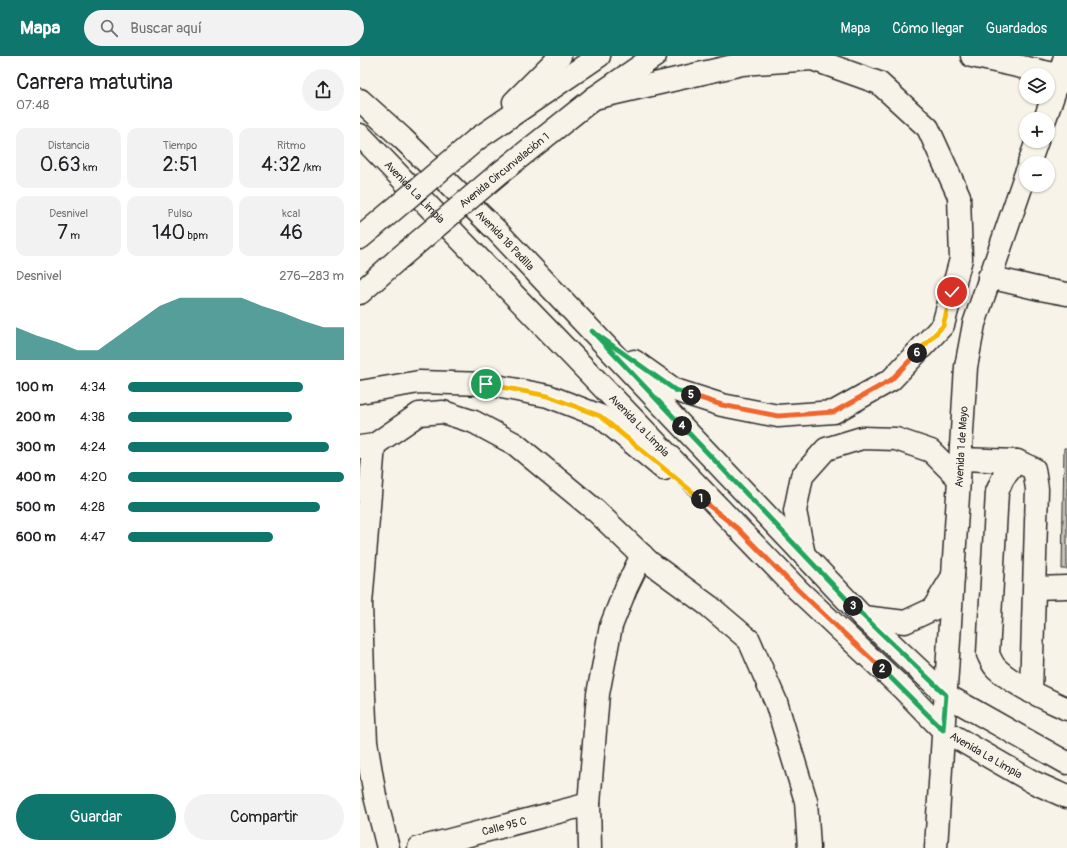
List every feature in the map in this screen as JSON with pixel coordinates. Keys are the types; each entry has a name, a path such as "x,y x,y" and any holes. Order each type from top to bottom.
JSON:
{"main road":[{"path":"366,233 477,139 560,56"},
{"path":"477,139 599,56"},
{"name":"Avenida Circunvalación 1","path":"360,293 496,176 594,98 654,56"},
{"path":"972,56 1064,70 1048,112"},
{"path":"592,331 675,390 722,405 778,416 834,412 891,380 943,326 960,259 959,196 928,128 879,83 812,59 742,64 594,98"},
{"name":"Avenida 18 Padilla","path":"361,100 490,224 592,331"},
{"name":"Avenida La Limpia","path":"360,134 738,529 798,590 904,690 943,730 1033,782 1067,797"},
{"name":"Avenida 1 de Mayo","path":"936,848 966,367 974,324 1019,192"},
{"path":"989,277 1040,290 1067,294"},
{"path":"592,331 863,617 946,695 1067,763"},
{"path":"360,392 420,382 486,384 548,396 600,416 738,529"},
{"path":"388,848 375,796 366,742 361,604 367,446 419,414 443,412 474,422 515,444 596,511 649,562 709,606 748,640 776,702 806,801 809,848"},
{"path":"804,555 795,511 802,476 826,449 862,438 896,439 931,451 959,469 1025,465"},
{"path":"1025,465 1037,489 1031,692"},
{"path":"1025,465 1003,478 997,492 988,654 995,667 1031,692 1067,709"},
{"path":"590,848 589,804 598,694 611,626 626,588 642,554"},
{"path":"863,617 905,622 933,609 952,576"},
{"path":"1035,588 1067,587"},
{"name":"Calle 95 C","path":"419,848 589,804"}],"building":[{"path":"1064,448 1067,448 1067,569 1062,569"}],"route":[{"path":"486,384 548,396 600,416 738,529 798,590 904,690 943,730 946,695 863,617 592,331 675,390 722,405 778,416 834,412 891,380 943,326 952,292"}]}
